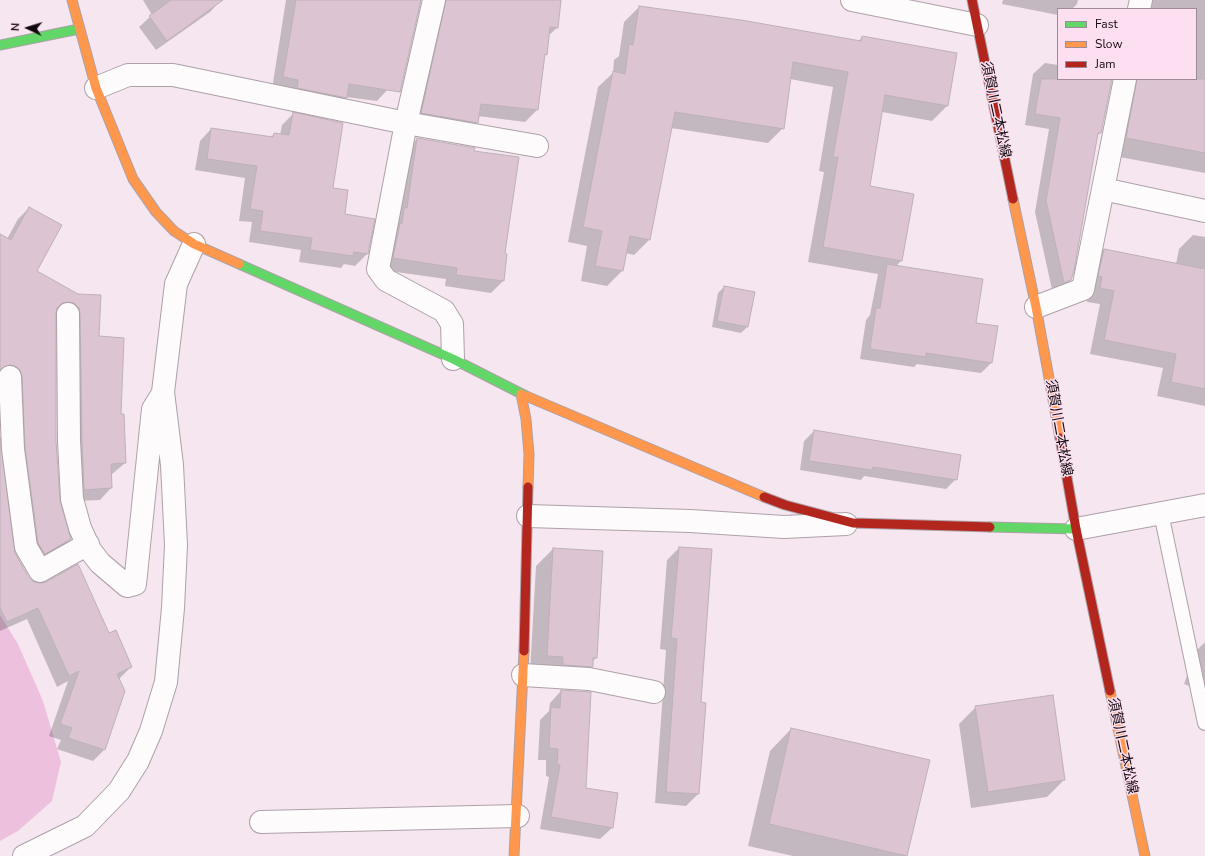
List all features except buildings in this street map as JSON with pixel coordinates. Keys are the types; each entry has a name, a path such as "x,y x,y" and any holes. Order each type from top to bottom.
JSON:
{"street":[{"path":"72,0 96,88 133,179 156,212 174,231 194,244 453,359 521,394 736,486 786,504 853,523"},
{"path":"434,0 406,123 378,269 386,280 444,311 452,324 453,359"},
{"path":"852,0 977,26"},
{"name":"須賀川二本松線","path":"972,0 1036,307 1076,529 1145,856"},
{"path":"0,45 80,29"},
{"path":"96,88 128,76 173,75 406,123 537,146"},
{"path":"1036,307 1083,289 1125,80"},
{"path":"1103,189 1205,211"},
{"path":"24,856 84,826 119,791 138,761 151,731 166,682 173,608 176,545 172,465 163,392 176,284 194,244"},
{"path":"68,314 69,441 72,499 80,528 100,563 127,586 135,584 152,409 163,392"},
{"path":"10,377 13,449 26,547 40,571 88,544"},
{"path":"514,856 518,816 529,454 526,419 521,394"},
{"path":"528,516 690,521 784,526 853,523 1076,529 1205,505"},
{"path":"523,675 589,679 654,692"},
{"path":"261,822 518,816"}],"lane":[{"path":"1162,513 1205,723"}],"shaded area":[{"path":"0,615 18,644 43,701 61,762 52,801 18,831 0,841"}],"traffic: fast":[{"path":"0,45 79,29"},
{"path":"239,264 453,359 526,396"},
{"path":"990,527 1076,529"}],"traffic: slow":[{"path":"72,0 96,88 133,179 156,212 174,231 194,244 239,264"},
{"path":"1013,199 1036,307 1060,438"},
{"path":"521,394 526,419 529,454 528,487"},
{"path":"526,396 764,497"},
{"path":"514,856 524,651"},
{"path":"1110,691 1145,856"}],"traffic: jam":[{"path":"972,0 1013,199"},
{"path":"1060,438 1076,529 1110,691"},
{"path":"524,651 528,487"},
{"path":"764,497 785,505 853,523 990,527"}]}
